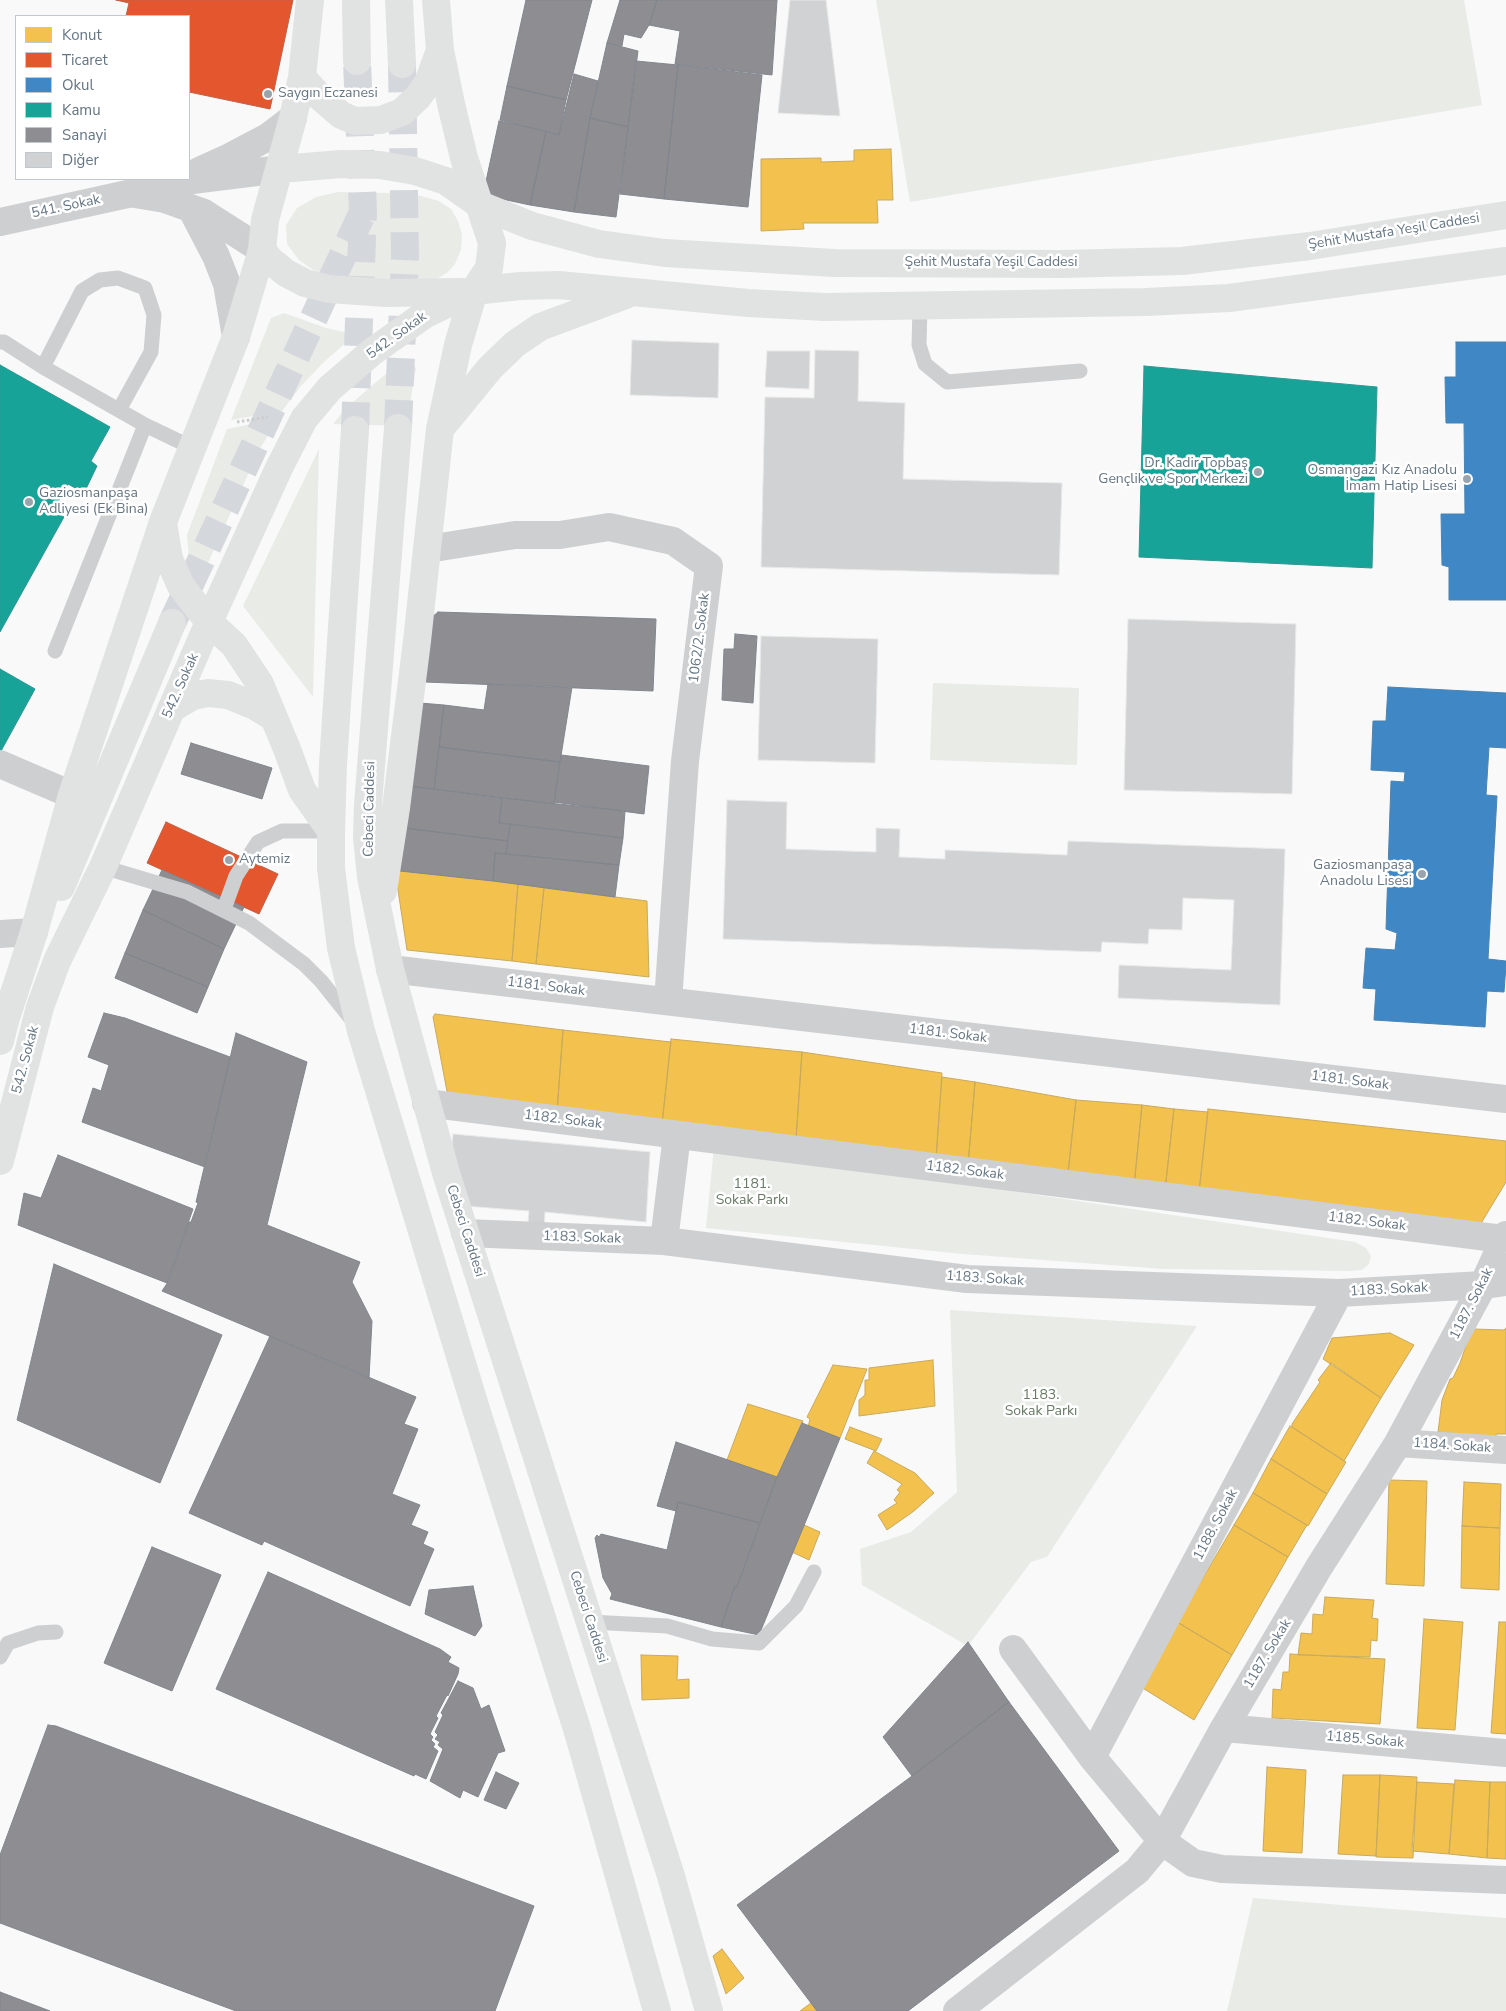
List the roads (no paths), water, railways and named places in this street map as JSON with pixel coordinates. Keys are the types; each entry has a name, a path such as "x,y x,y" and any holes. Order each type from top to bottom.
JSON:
{"main road":[{"path":"0,1041 34,932 72,795 163,522 236,337 262,250 265,220 281,169 302,77 310,0"},
{"path":"356,0 357,61"},
{"path":"399,0 402,64"},
{"path":"378,917 396,808 428,549 440,429 458,345 474,291 489,268 492,244 464,158 440,50 436,0"},
{"path":"302,77 318,96 341,115 355,121 380,120 402,112 418,97 428,83 440,50"},
{"name":"Şehit Mustafa Yeşil Caddesi","path":"281,169 341,164 380,165 415,171 446,182 480,205 532,226 599,244 665,253 834,262 1062,264 1182,261 1310,246 1506,215"},
{"path":"262,250 270,261 286,273 305,282 329,289 386,294 474,291 520,286 559,285 748,303 824,307 1146,302 1229,298 1506,261"},
{"name":"542. Sokak","path":"0,1161 40,1007 57,961 103,866 209,622 279,468 304,419 330,388 372,352 424,315 474,291"},
{"path":"440,429 490,368 515,344 540,326 637,291"},
{"name":"Cebeci Caddesi","path":"398,428 368,804 367,837 378,917 426,1103 465,1233 671,1876 709,2011"},
{"path":"355,430 330,831 331,868 341,948 360,1030 476,1409 578,1732 657,2011"},
{"path":"163,522 169,559 181,586 209,622 234,645 260,684 302,790 330,831"},
{"path":"34,932 62,886 172,623"},
{"path":"171,709 193,696 208,693 228,695 255,706 273,717"}],"street":[{"path":"190,175 268,137 293,118"},
{"path":"190,177 281,169"},
{"name":"541. Sokak","path":"0,222 132,193 175,180"},
{"path":"132,193 191,208 212,218 262,250"},
{"path":"191,208 213,248 227,284 236,337"},
{"name":"1062/2. Sokak","path":"428,549 515,535 560,535 609,527 673,541 709,566 685,761 668,1001"},
{"path":"0,764 72,795"},
{"path":"0,934 34,932"},
{"name":"1181. Sokak","path":"390,969 1506,1099"},
{"name":"1182. Sokak","path":"426,1103 1505,1237"},
{"path":"664,1241 677,1135"},
{"name":"1183. Sokak","path":"465,1233 664,1241 967,1279 1339,1293 1494,1283"},
{"name":"1187. Sokak","path":"956,2011 1137,1871 1162,1841 1224,1728 1319,1566 1398,1442 1494,1283 1505,1237"},
{"name":"1188. Sokak","path":"1092,1757 1339,1293"},
{"name":"1184. Sokak","path":"1398,1442 1506,1450"},
{"path":"1013,1649 1092,1757 1162,1841 1193,1862 1222,1868 1506,1880"},
{"name":"1185. Sokak","path":"1224,1728 1506,1753"}],"lane":[{"path":"43,367 82,291 100,280 118,278 144,288 154,315 151,352 119,410"},
{"path":"920,307 920,345 925,364 947,382 1080,371"},
{"path":"0,342 4,342 43,367 145,425 193,448"},
{"path":"55,651 145,425"},
{"path":"224,909 236,876 258,842 282,831 330,831"},
{"path":"103,866 187,892 249,923 304,964 321,981 360,1030"},
{"path":"590,1622 667,1626 712,1639 759,1643 796,1606 814,1572"},
{"path":"0,1657 8,1643 38,1633 56,1632"}],"tunnel":[{"path":"355,430 363,212 357,61"},
{"path":"398,428 405,257 402,64"},
{"path":"172,623 363,212"}],"place":[{"name":"Saygın Eczanesi","path":"268,94"},
{"name":"Dr. Kadir Topbaş Gençlik ve Spor Merkezi","path":"1258,472"},
{"name":"Osmangazi Kız Anadolu İmam Hatip Lisesi","path":"1467,479"},
{"name":"Gaziosmanpaşa Adliyesi (Ek Bina)","path":"29,502"},
{"name":"Aytemiz","path":"229,860"},
{"name":"Gaziosmanpaşa Anadolu Lisesi","path":"1422,874"}],"park label":[{"name":"1181. Sokak Parkı","path":"752,1194"},
{"name":"1183. Sokak Parkı","path":"1041,1404"}]}
